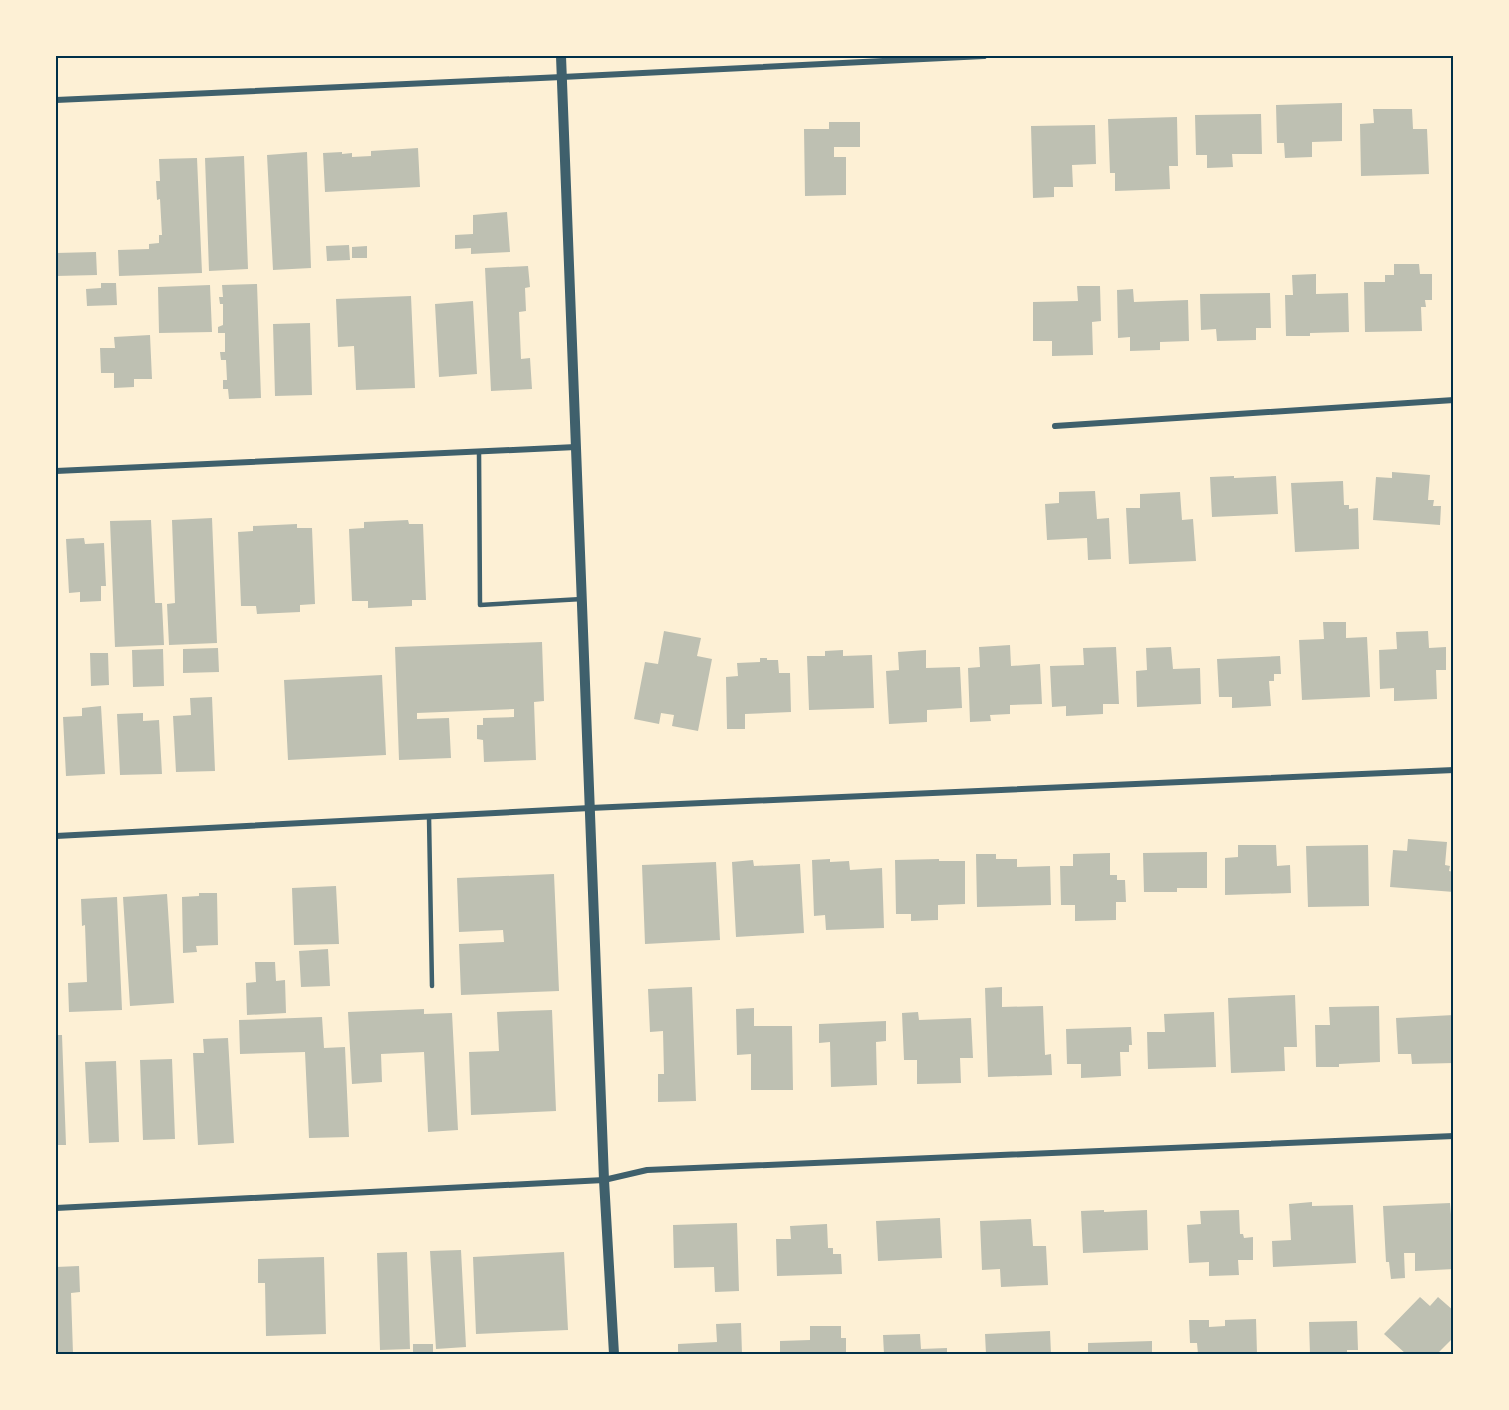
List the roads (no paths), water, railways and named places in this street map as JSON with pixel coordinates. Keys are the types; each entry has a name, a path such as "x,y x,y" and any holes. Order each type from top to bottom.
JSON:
{"street":[{"path":"561,56 604,1180 614,1354"},
{"path":"56,100 984,56"},
{"path":"1055,426 1454,400"},
{"path":"56,471 576,447"},
{"path":"56,836 590,808 1454,770"},
{"path":"56,1208 604,1180 646,1170 1454,1136"}],"lane":[{"path":"479,452 480,605 582,599"},
{"path":"429,816 432,986"}]}
